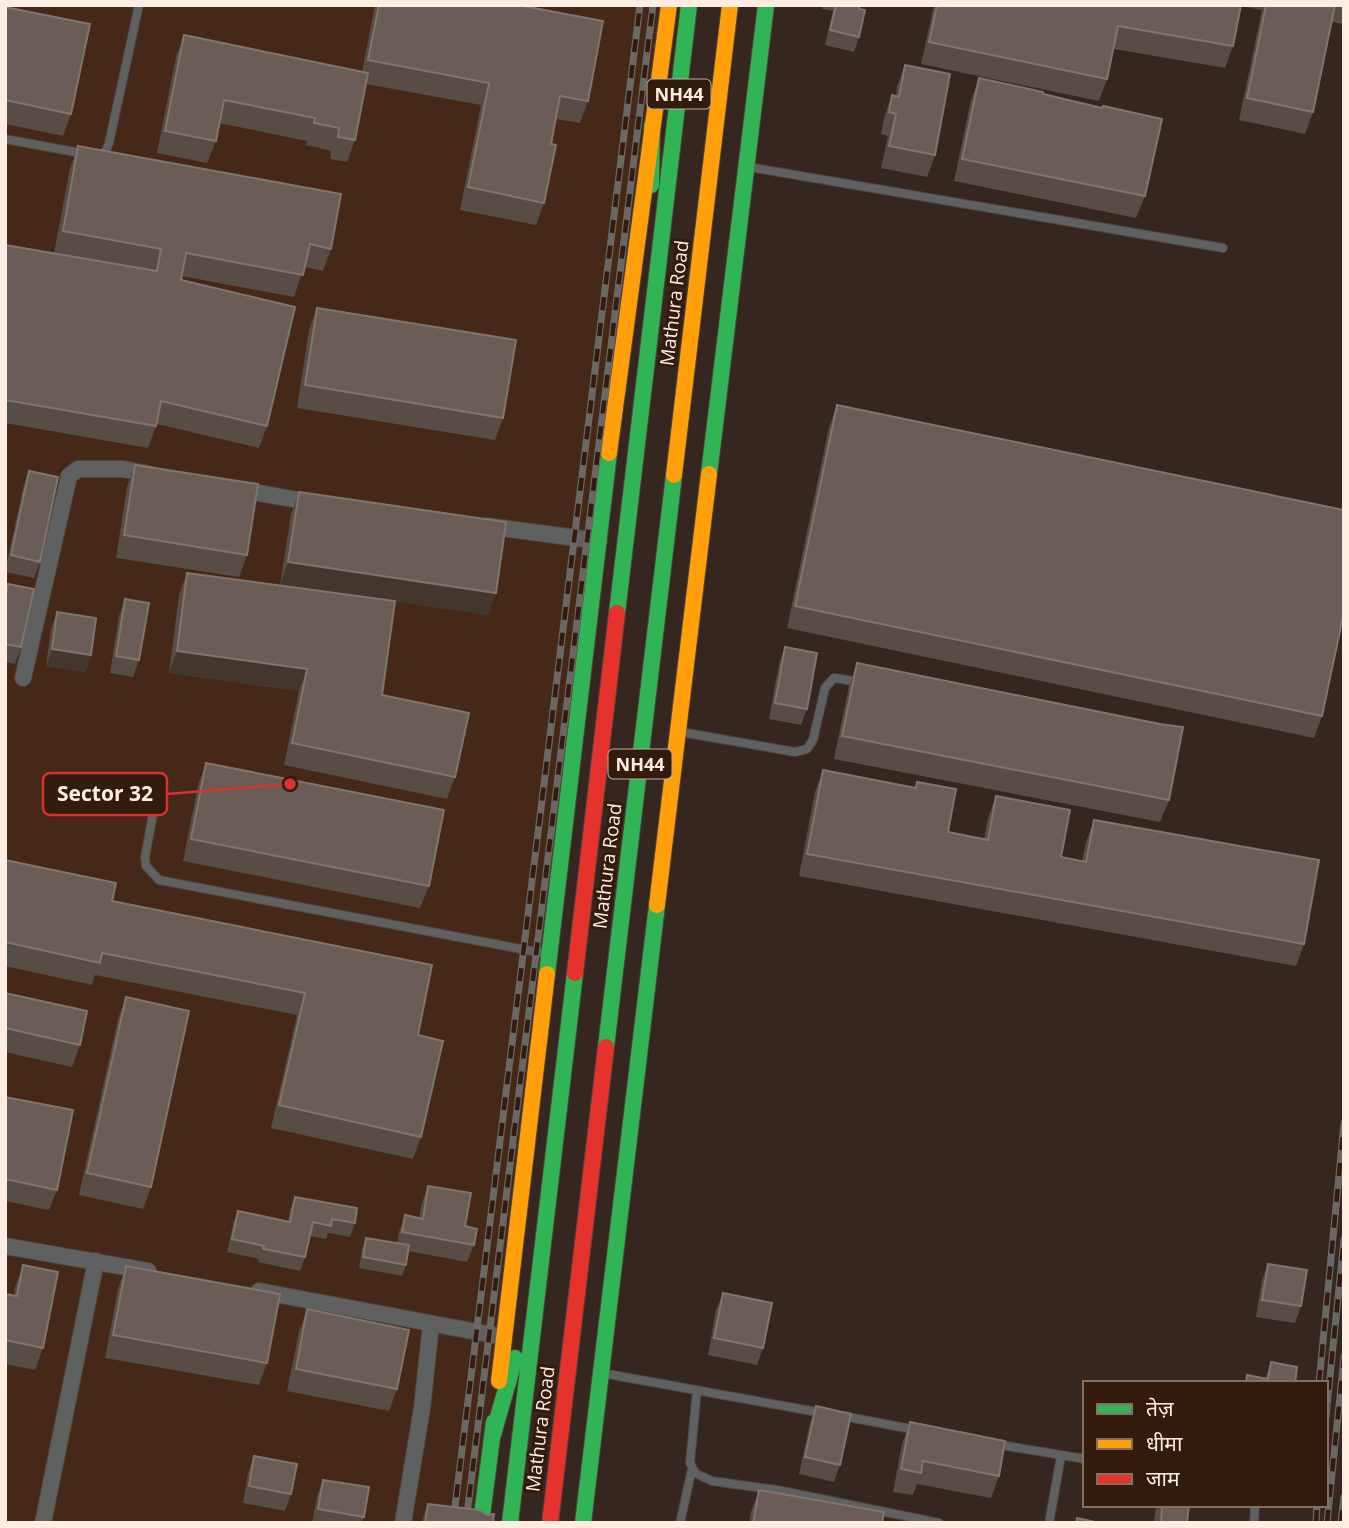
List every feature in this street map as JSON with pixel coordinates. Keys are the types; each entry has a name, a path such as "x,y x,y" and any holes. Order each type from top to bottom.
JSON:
{"main road":[{"path":"481,1523 599,541 669,5"},
{"name":"NH44","path":"653,311 690,5"},
{"name":"Mathura Road","path":"550,1523 730,5"},
{"path":"583,1523 766,5"},
{"path":"652,125 648,260 653,311"},
{"name":"Mathura Road","path":"510,1523 653,311"},
{"path":"492,1438 540,1269"}],"street":[{"path":"23,678 69,475 78,469 123,470 163,476"},
{"path":"216,485 335,506"},
{"path":"474,525 599,541"},
{"path":"5,1246 163,1273"},
{"path":"43,1523 96,1261"},
{"path":"243,1289 504,1337"},
{"path":"403,1523 422,1408 431,1324"}],"lane":[{"path":"5,139 93,156 104,153 109,143 139,5"},
{"path":"746,167 1223,248"},
{"path":"678,731 795,752 807,749 813,740 825,688 834,678 875,685"},
{"path":"156,798 145,857 146,866 159,880 550,954"},
{"path":"601,1373 926,1431"},
{"path":"697,1390 690,1463 700,1476 712,1481 777,1490 939,1523"},
{"path":"980,1441 1083,1459"},
{"path":"1049,1523 1061,1456"},
{"path":"680,1523 692,1469"}],"shaded area":[{"path":"5,5 665,5 488,1523 5,1523"}],"building":[{"path":"379,5 518,5 603,21 588,101 560,96 551,144 556,145 544,203 468,187 489,83 368,60"},
{"path":"836,5 860,5 859,9 865,10 859,37 830,30"},
{"path":"937,5 1241,5 1233,46 1118,26 1107,79 929,42"},
{"path":"1266,5 1335,5 1313,112 1247,98"},
{"path":"5,7 90,24 71,114 5,100"},
{"path":"184,35 368,73 355,140 338,137 339,128 314,123 315,118 224,100 216,141 165,131"},
{"path":"905,65 950,74 935,155 889,146 896,114 889,112 892,95 899,97"},
{"path":"979,78 1102,108 1103,106 1162,119 1145,196 962,159"},
{"path":"78,146 341,194 331,249 310,244 303,275 186,253 181,280 295,307 267,426 161,401 156,426 5,400 5,245 157,271 161,249 63,231"},
{"path":"317,308 516,340 503,418 305,385"},
{"path":"837,405 1344,510 1344,612 1322,716 795,606"},
{"path":"135,465 258,484 247,555 124,535"},
{"path":"29,471 58,477 40,562 11,555"},
{"path":"299,492 506,522 496,593 288,562"},
{"path":"187,573 395,601 382,695 469,713 455,777 292,743 307,669 177,651"},
{"path":"8,584 34,589 21,647 5,644 5,598"},
{"path":"125,599 149,603 139,660 116,656"},
{"path":"57,612 96,618 91,655 52,649"},
{"path":"785,647 817,653 807,709 775,703"},
{"path":"857,663 1183,727 1169,800 842,736"},
{"path":"206,763 444,810 429,886 191,839"},
{"path":"823,770 916,788 917,782 956,789 948,832 988,840 996,796 1070,810 1061,857 1086,862 1094,820 1319,860 1304,944 807,854"},
{"path":"5,860 116,883 112,901 432,965 418,1035 443,1041 421,1137 279,1105 305,993 102,953 100,963 5,942"},
{"path":"5,993 87,1011 80,1045 5,1028"},
{"path":"126,997 189,1011 151,1187 87,1173"},
{"path":"5,1097 73,1110 57,1190 5,1179"},
{"path":"428,1186 471,1193 465,1226 477,1229 474,1245 402,1232 405,1215 423,1219"},
{"path":"295,1197 357,1208 355,1223 332,1219 331,1226 313,1222 305,1257 263,1249 264,1246 232,1239 238,1211 290,1222"},
{"path":"366,1238 409,1245 406,1265 363,1257"},
{"path":"1268,1264 1307,1270 1301,1306 1262,1300"},
{"path":"23,1265 58,1272 43,1348 5,1340 5,1294 17,1296"},
{"path":"126,1266 280,1294 267,1363 113,1335"},
{"path":"723,1293 772,1303 763,1348 714,1338"},
{"path":"307,1309 409,1330 397,1389 296,1369"},
{"path":"1271,1362 1297,1367 1295,1381 1246,1381 1247,1375 1268,1379"},
{"path":"816,1406 851,1414 840,1465 805,1457"},
{"path":"910,1422 1005,1441 999,1476 923,1461 921,1473 901,1469"},
{"path":"254,1456 297,1464 291,1494 249,1486"},
{"path":"323,1480 369,1487 364,1517 318,1509"},
{"path":"759,1490 884,1512 882,1523 753,1523"},
{"path":"428,1504 494,1514 493,1523 425,1523"},
{"path":"1162,1507 1189,1507 1187,1523 1161,1523"},
{"path":"1077,1518 1100,1523 1076,1523"}],"railway":[{"path":"453,1523 640,5"},
{"path":"466,1523 653,5"},
{"path":"1319,1381 1344,1123"},
{"path":"1328,1396 1344,1239"},
{"path":"1327,1523 1344,1357"},
{"path":"1341,1523 1344,1497"},
{"path":"1316,1523 1317,1507"}],"traffic: fast":[{"path":"617,613 689,5"},
{"path":"709,474 766,5"},
{"path":"651,185 652,125"},
{"path":"547,974 609,453"},
{"path":"606,1047 674,475"},
{"path":"583,1523 657,905"},
{"path":"510,1523 575,973"},
{"path":"492,1438 515,1358"},
{"path":"481,1523 494,1422"}],"traffic: slow":[{"path":"609,453 669,5"},
{"path":"674,475 730,5"},
{"path":"657,905 709,474"},
{"path":"499,1381 547,974"}],"traffic: jam":[{"path":"575,973 617,613"},
{"path":"550,1523 606,1047"}],"place":[{"name":"Sector 32","path":"290,784"}]}
